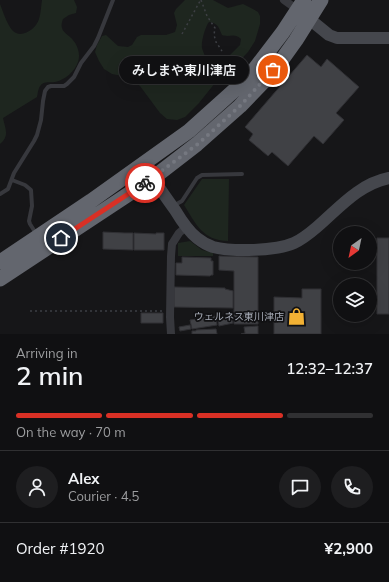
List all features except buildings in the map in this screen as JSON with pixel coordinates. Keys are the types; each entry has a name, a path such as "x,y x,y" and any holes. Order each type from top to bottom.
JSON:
{"highway":[{"path":"0,262 144,164 189,131 248,78 303,10 321,0"},
{"path":"0,279 153,178 198,144 240,106 281,61 296,40 303,10"}],"street":[{"path":"284,0 303,10 329,35 337,38 389,38"},
{"path":"144,164 186,227 196,238 213,247 229,249 273,249 294,243 310,232 348,198 361,189 389,178"},
{"path":"171,334 170,256 172,244 179,233 186,227"}],"lane":[{"path":"0,194 8,189 16,169 37,135 41,120 45,91 51,86 64,86 74,76 94,46 113,0"},
{"path":"172,207 182,201 197,178 202,174 242,174"},
{"path":"12,180 21,183 32,190 32,206 29,221 38,237"}],"path":[{"path":"182,34 201,0"},
{"path":"201,0 207,16 215,28 214,35 216,42 222,51"},
{"path":"30,311 170,311"}],"shaded area":[{"path":"42,0 74,0 77,7 76,13 63,19 62,28 76,45 79,52 79,59 75,69 69,75 59,81 42,84 39,88 37,97 3,118 6,135 0,144 0,4 12,30 16,33 24,34 32,30 37,23"},
{"path":"185,0 213,0 228,8 243,4 258,12 260,16 260,24 255,41 248,52 227,74 215,83 199,103 185,117 177,120 167,119 160,113 140,86 127,77 112,74 104,69 95,52 102,36 106,35 118,46 128,47 132,45 137,37 141,35 166,35 175,32 177,25 174,13","holes":["209,22 218,26 222,35 234,35 241,39 240,45 229,56 214,66 210,66 202,48 203,38"]},
{"path":"202,179 229,179 228,241 212,238 201,230 184,205"},
{"path":"190,241 202,250 213,253 213,256 178,256 178,243"}],"way so far":[{"path":"145,183 198,144 240,106 273,70"}],"place":[{"name":"みしまや東川津店","path":"273,70"},
{"name":"ウェルネス東川津店","path":"297,316"}],"route":[{"path":"61,238 145,183"}]}
